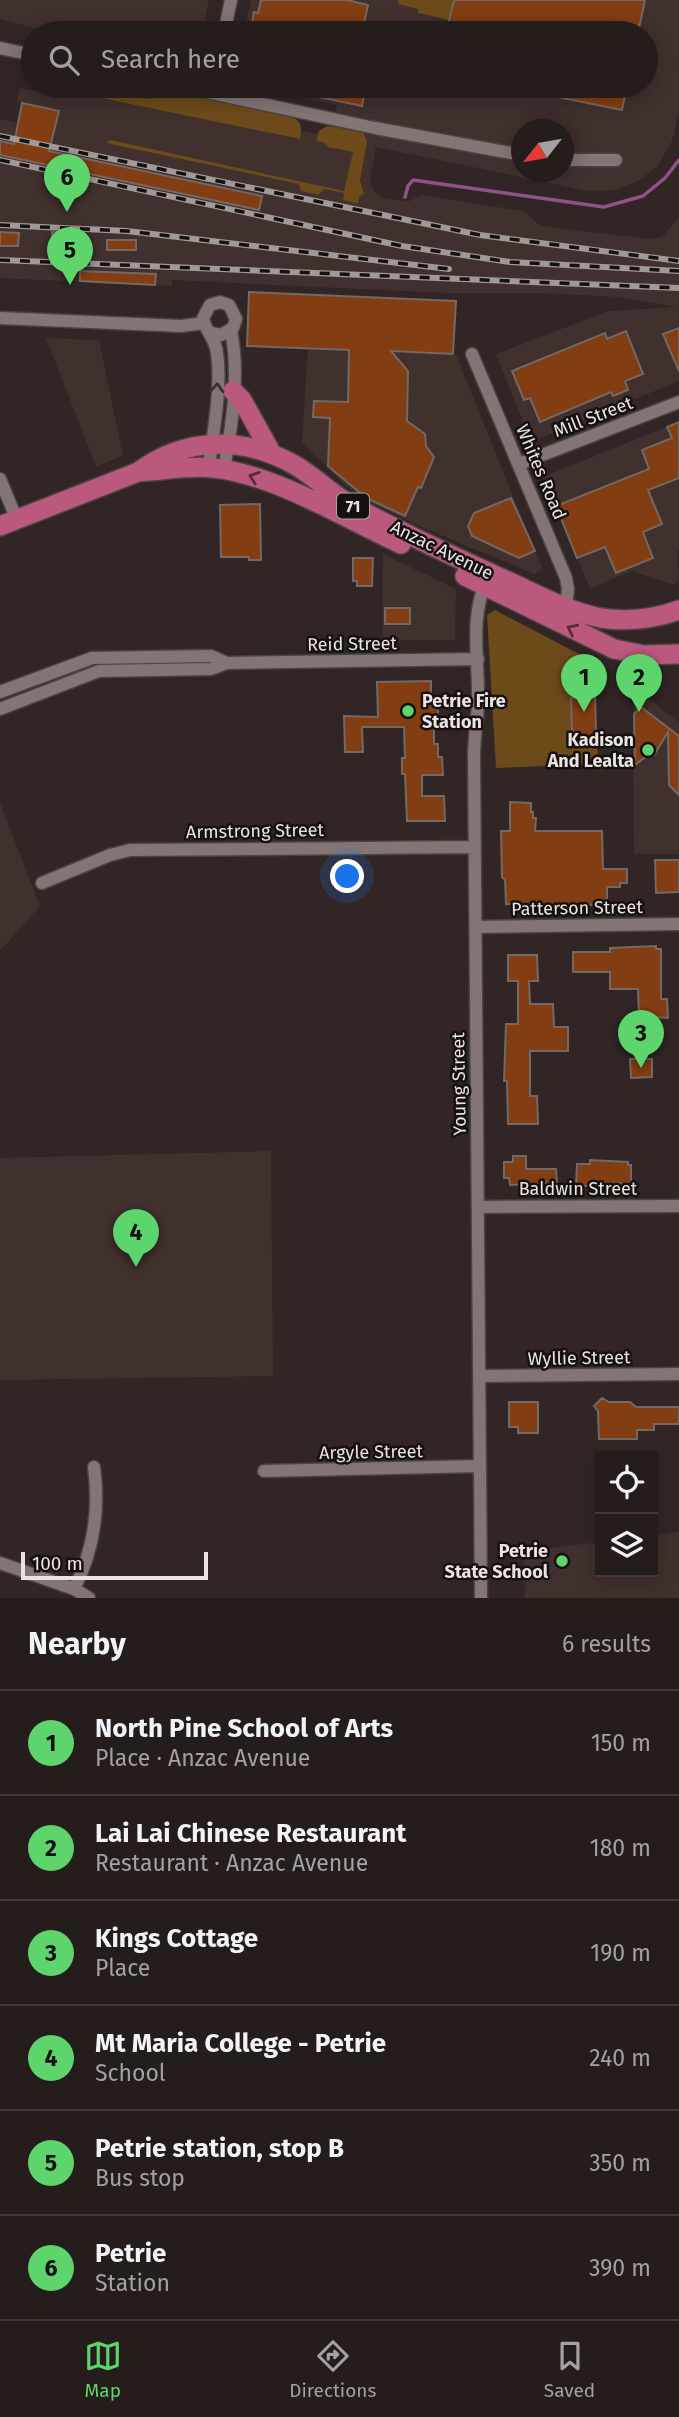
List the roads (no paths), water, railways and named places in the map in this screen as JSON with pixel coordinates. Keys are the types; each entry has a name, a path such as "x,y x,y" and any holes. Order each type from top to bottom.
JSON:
{"highway":[{"path":"233,391 242,400 272,454"},
{"name":"Anzac Avenue","path":"8,523 138,472 164,455 184,448 220,445 255,449 295,465 357,508 614,649 636,654 677,657"},
{"name":"Anzac Avenue","path":"138,472 216,468 271,483 487,579 603,618 630,620 657,617 679,610"}],"street":[{"path":"227,21 231,0"},
{"path":"0,48 21,52"},
{"path":"250,98 375,128 511,153"},
{"path":"574,160 616,160"},
{"path":"0,318 181,326 207,328 221,335 230,331 235,324 235,314 225,303 210,305 204,313 207,328 217,350 220,445"},
{"path":"216,468 233,391 233,345 230,331"},
{"name":"Whites Road","path":"472,354 566,578 566,607"},
{"name":"Mill Street","path":"519,464 679,402"},
{"path":"0,479 8,523"},
{"name":"Young Street","path":"481,1598 474,750 478,709 477,612 487,579"},
{"name":"Reid Street","path":"0,692 92,658 211,656 227,663"},
{"name":"Reid Street","path":"0,709 91,673 211,669 227,663 478,659"},
{"name":"Armstrong Street","path":"43,883 110,855 130,850 474,847"},
{"name":"Patterson Street","path":"475,927 679,924"},
{"name":"Baldwin Street","path":"478,1207 679,1206"},
{"name":"Wyllie Street","path":"479,1376 679,1374"},
{"name":"Argyle Street","path":"264,1471 479,1466"},
{"path":"74,1590 90,1550 95,1526 97,1493 94,1467"},
{"path":"0,1563 89,1598"}],"waterway":[{"path":"405,197 413,180 604,207 643,196 665,178 679,160"}],"railway":[{"path":"0,136 480,235 679,261"},
{"path":"0,160 402,246 510,262 679,271"},
{"path":"0,225 127,231 449,269"},
{"path":"0,260 679,288"}],"place":[{"name":"Petrie","path":"67,212"},
{"name":"Petrie station, stop B","path":"70,285"},
{"name":"Petrie Fire Station","path":"408,711"},
{"name":"North Pine School of Arts","path":"584,712"},
{"name":"Lai Lai Chinese Restaurant","path":"639,712"},
{"name":"Kadison And Lealta","path":"648,750"},
{"name":"Kings Cottage","path":"641,1068"},
{"name":"Mt Maria College - Petrie","path":"136,1267"},
{"name":"Petrie State School","path":"562,1561"}]}
